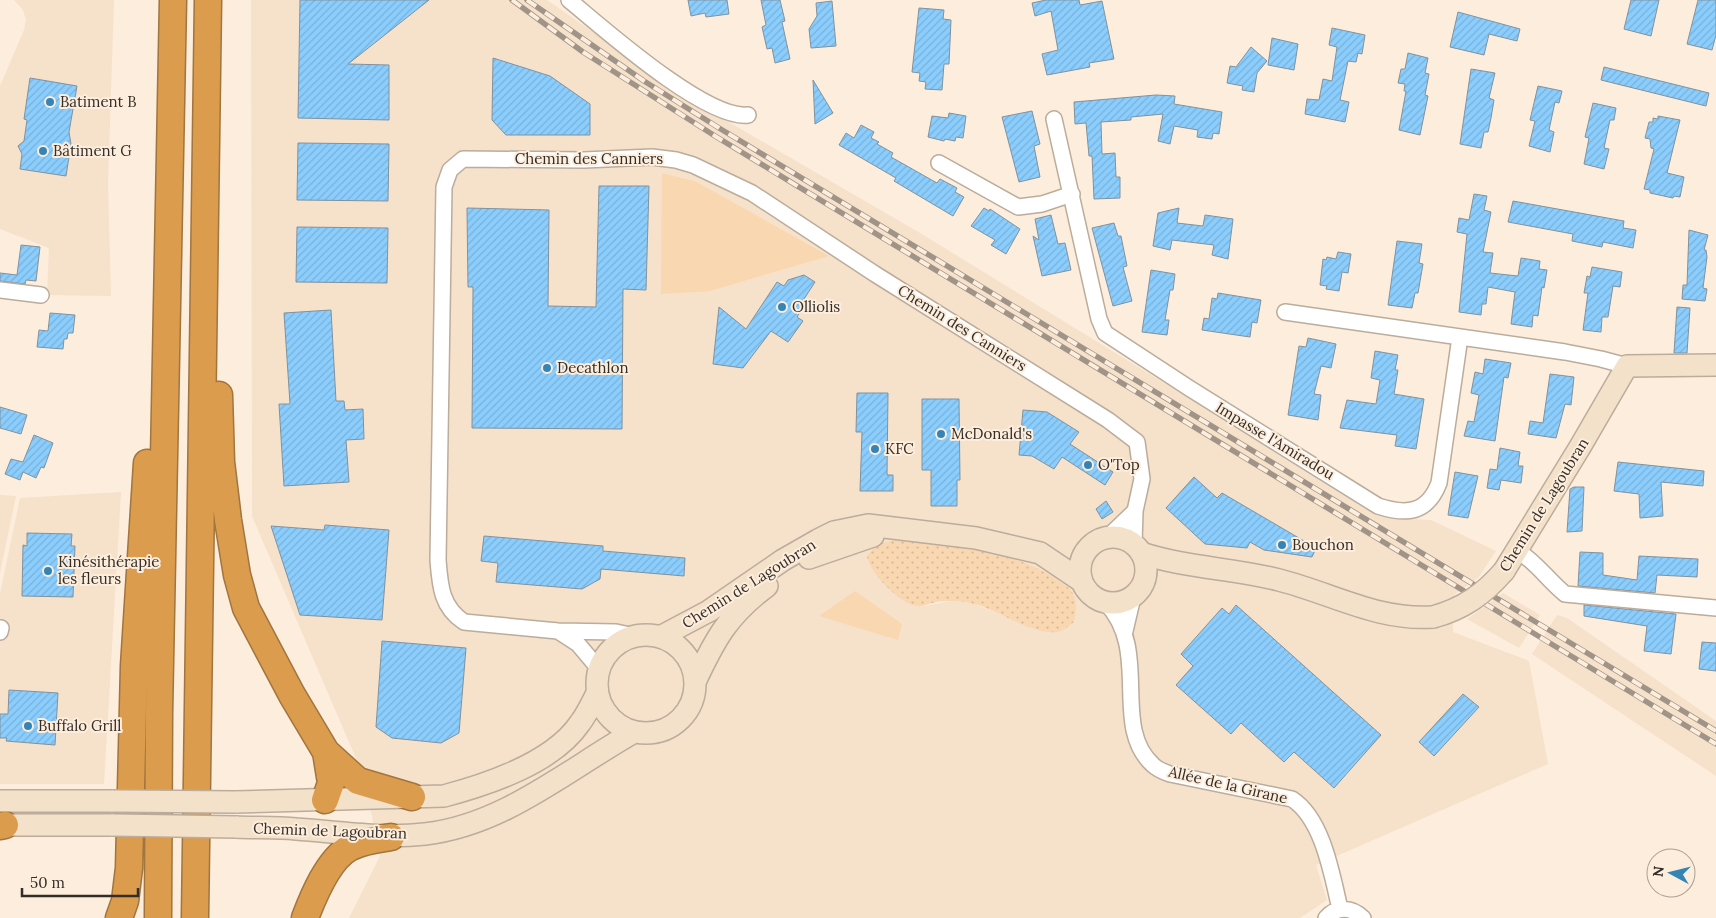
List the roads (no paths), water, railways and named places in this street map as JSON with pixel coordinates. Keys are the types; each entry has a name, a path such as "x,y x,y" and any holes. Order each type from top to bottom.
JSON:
{"highway":[{"path":"158,918 159,713 173,0"},
{"path":"195,918 208,0"},
{"path":"206,84 221,462 237,575 246,608 326,752 358,781 412,797"},
{"path":"119,918 124,901 129,868 134,666 147,470 150,354 169,236"},
{"path":"325,800 331,783 326,752"},
{"path":"305,918 314,895 328,870 348,849 391,836"}],"main road":[{"path":"1627,366 1716,365"},
{"name":"Chemin de Lagoubran","path":"1138,548 1174,563 1244,572 1280,580 1385,615 1416,619 1433,617 1457,609 1488,589 1518,551 1627,366"},
{"name":"Chemin de Lagoubran","path":"660,636 692,621 783,560 834,532 868,525 976,538 1040,553 1066,552 1099,541"},
{"name":"Chemin de Lagoubran","path":"695,682 712,646 724,627 739,609 762,589 809,558 897,528"},
{"path":"1138,589 1145,561 1138,548 1126,539 1099,541 1080,561 1080,580 1091,596 1106,603 1115,604 1138,589 1174,563"},
{"name":"Chemin de Lagoubran","path":"1040,553 1080,580"},
{"path":"634,636 660,636 671,642 684,654 693,670 695,682 693,698 689,708 676,723 658,732 634,732 614,722 606,714 597,693 599,668 607,654 619,643 634,636"},
{"name":"Chemin de Lagoubran","path":"1,819 113,801 236,802 444,796 474,788 530,764 569,736 580,724 597,693"},
{"name":"Chemin de Lagoubran","path":"1,819 113,825 294,829 391,836 450,829 501,811 560,778 634,732"},
{"path":"294,829 311,822 320,812 325,800"}],"street":[{"path":"569,0 633,52 696,97 728,114 748,115"},
{"name":"Impasse l'Amiradou","path":"1054,119 1099,319 1106,332 1189,388 1378,506 1398,512 1415,510 1429,500 1436,491 1439,483 1460,337"},
{"name":"Chemin des Canniers","path":"634,636 616,632 558,631 464,622 454,615 445,602 440,586 438,560 444,187 450,170 463,159 584,160 652,157 676,160 752,193 875,274 1126,433 1137,442 1142,480 1135,511 1138,548"},
{"path":"939,163 1018,207 1042,204 1072,194"},
{"path":"0,290 41,295"},
{"path":"1285,312 1565,352 1627,366"},
{"path":"1099,541 1135,511"},
{"path":"1518,551 1531,560 1565,594 1716,608"},
{"name":"Allée de la Girane","path":"1125,632 1138,589"},
{"name":"Allée de la Girane","path":"1106,603 1118,615 1128,644 1134,734 1142,753 1153,766 1170,774 1292,799 1303,806 1312,821 1331,870 1340,909"},
{"name":"Chemin des Canniers","path":"558,631 578,644 599,668"},
{"path":"1326,918 1340,909 1352,910 1363,918"}],"railway":[{"path":"512,0 583,52 715,136 1716,744"},
{"path":"527,0 644,81 719,128 1716,731"}],"place":[{"name":"Batiment B","path":"50,102"},
{"name":"Bâtiment G","path":"43,151"},
{"name":"Olliolis","path":"782,307"},
{"name":"Decathlon","path":"547,368"},
{"name":"McDonald's","path":"941,434"},
{"name":"KFC","path":"875,449"},
{"name":"O'Top","path":"1088,465"},
{"name":"Bouchon","path":"1282,545"},
{"name":"Kinésithérapie les fleurs","path":"48,571"},
{"name":"Buffalo Grill","path":"28,726"}]}
